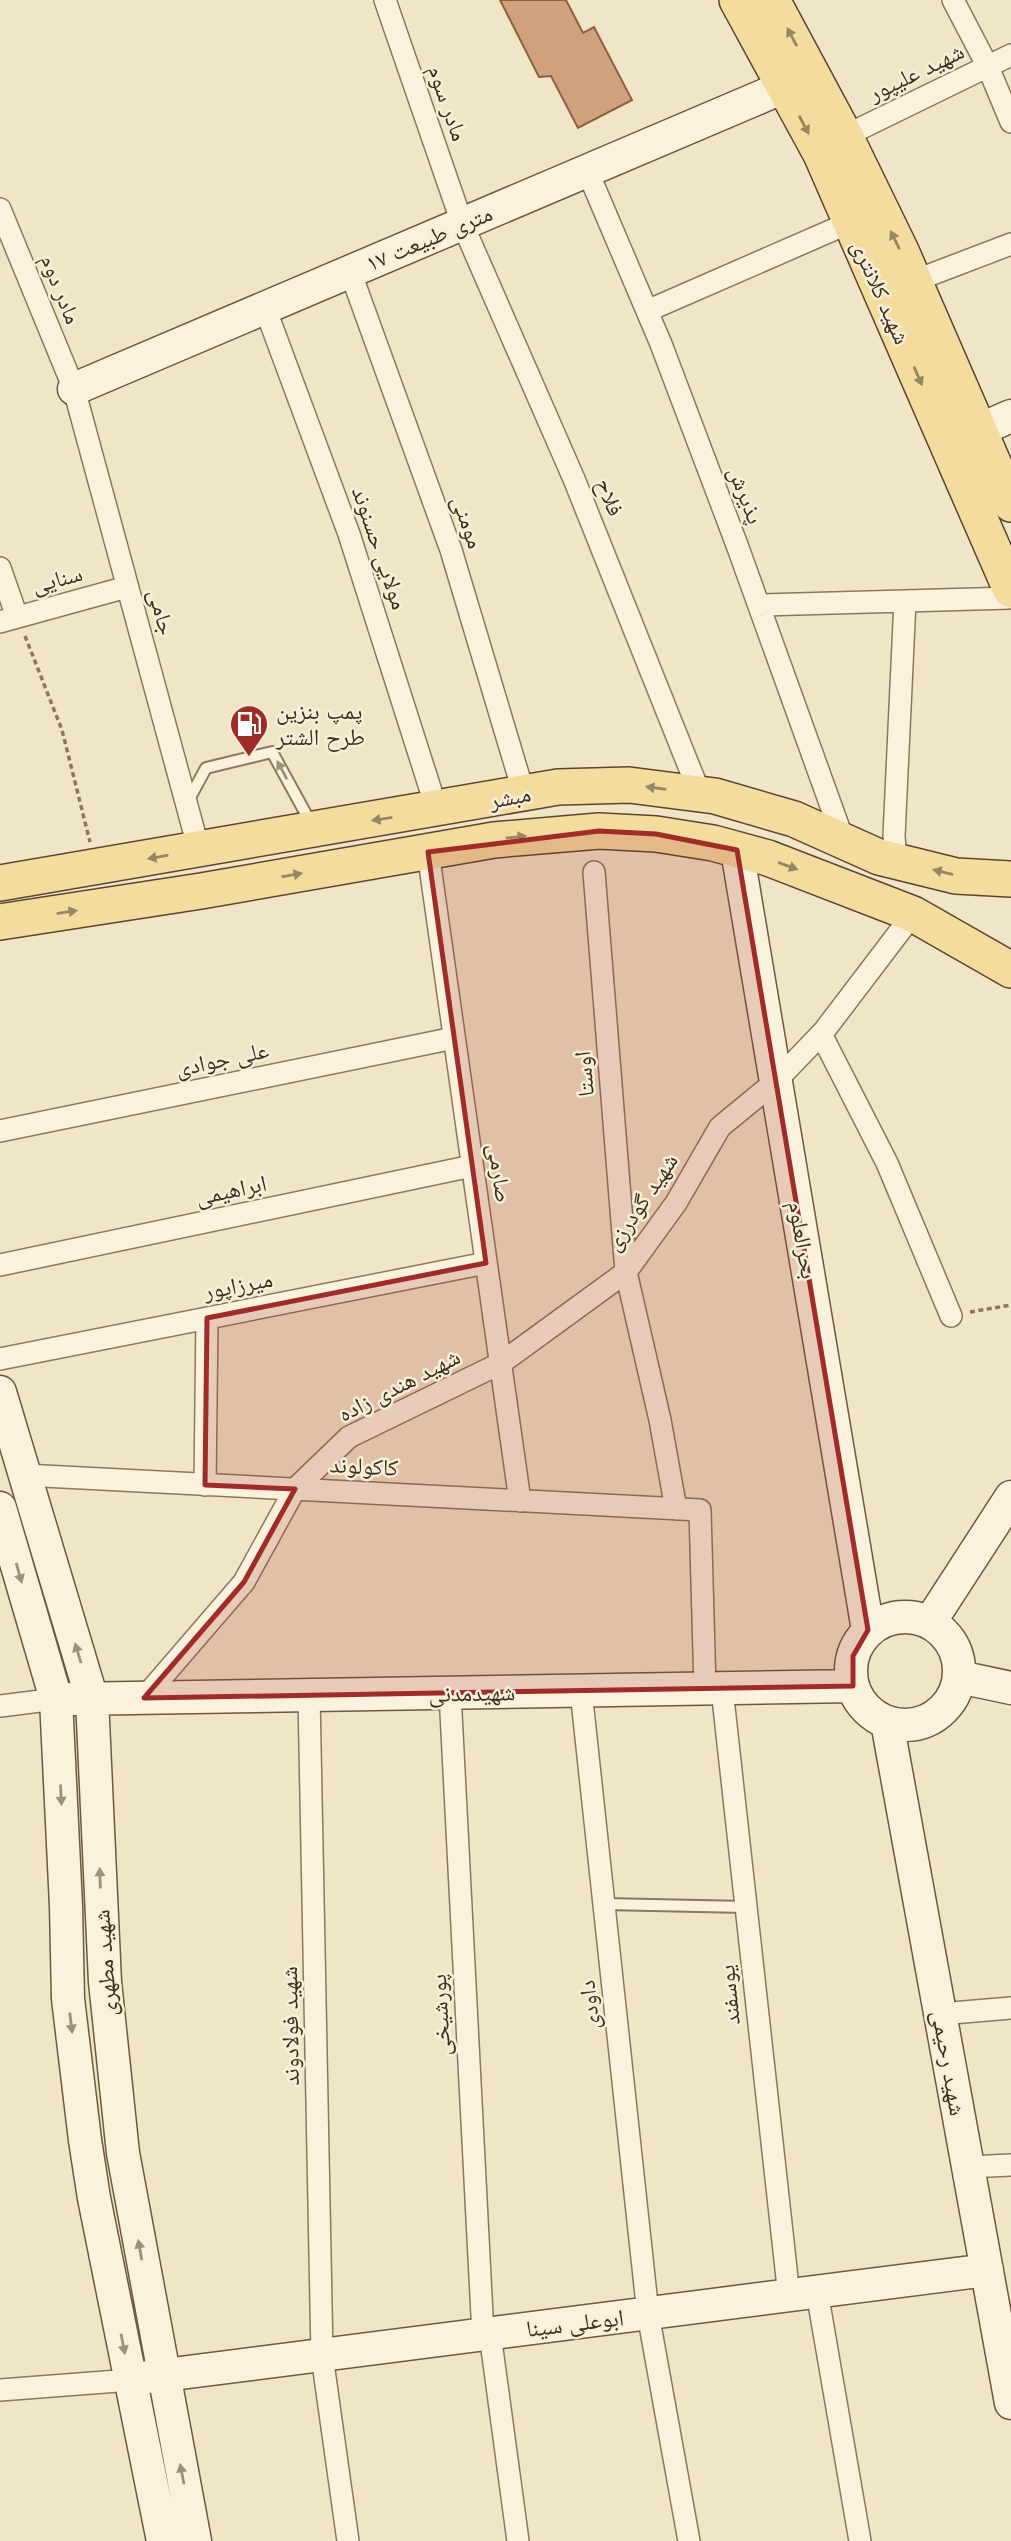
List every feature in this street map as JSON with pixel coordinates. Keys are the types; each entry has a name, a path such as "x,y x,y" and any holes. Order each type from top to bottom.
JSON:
{"main road":[{"name":"شهید کلانتری","path":"737,0 821,154 1011,590"},
{"name":"شهید کلانتری","path":"772,0 845,136 914,281 1011,504"},
{"name":"۱۷ متری طبیعت","path":"74,389 784,87"},
{"path":"979,430 1011,416"},
{"name":"مبشر","path":"0,883 437,810 558,787 629,785 700,794 794,819 879,857 956,876 1011,879"},
{"path":"0,922 201,891 494,840 599,831 656,834 713,843 768,858 914,914 1011,970"},
{"name":"بحرالعلوم","path":"737,850 868,1630"},
{"name":"شهید مطهری","path":"0,1392 92,1699 104,1982 123,2153 195,2541"},
{"path":"930,1622 1009,1503"},
{"name":"شهید مطهری","path":"0,1508 56,1699 68,1999 77,2082 94,2198 163,2541"},
{"path":"898,1616 930,1622 943,1631 959,1660 959,1677 955,1692 947,1706 934,1717 919,1724 887,1722 872,1714 860,1702 853,1686 850,1671 859,1641 868,1630 882,1621 898,1616"},
{"path":"959,1677 1011,1688"},
{"name":"شهیدمدنی","path":"56,1699 853,1686"},
{"name":"شهید رحیمی","path":"887,1722 987,2270 1007,2356 1011,2403"},
{"name":"ابوعلی سینا","path":"131,2380 987,2270"}],"street":[{"name":"مادر سوم","path":"384,0 463,223"},
{"path":"953,0 988,66 1011,122"},
{"name":"شهید علیپور","path":"845,136 1011,55"},
{"name":"پذیرش","path":"587,170 646,311 758,605 844,842"},
{"name":"مادر دوم","path":"0,209 74,389"},
{"path":"646,311 851,222"},
{"name":"فلاح","path":"463,223 574,480 700,794"},
{"path":"914,281 1011,244"},
{"name":"مومنی","path":"350,271 451,550 524,794"},
{"name":"مولایی حسنوند","path":"265,308 349,534 437,810"},
{"name":"جامی","path":"74,389 199,850"},
{"path":"0,568 9,619"},
{"name":"سنایی","path":"9,619 127,587"},
{"path":"758,605 1011,598"},
{"path":"896,861 894,836 905,601"},
{"name":"صارمی","path":"428,852 520,1501"},
{"name":"اوستا","path":"594,872 626,1272 660,1420 676,1509"},
{"name":"شهید گودرزی","path":"501,1363 626,1272 676,1203 720,1127 776,1081 821,1034 914,914"},
{"path":"821,1034 887,1163 951,1315"},
{"name":"علی جوادی","path":"0,1131 454,1038"},
{"name":"ابراهیمی","path":"0,1265 472,1166"},
{"name":"میرزاپور","path":"0,1359 486,1263"},
{"path":"205,1485 207,1318"},
{"name":"شهید هندی زاده","path":"144,1698 244,1582 295,1489 349,1437 501,1363"},
{"name":"کاکولوند","path":"24,1475 700,1510"},
{"name":"یوسفند","path":"700,1510 714,1689 803,2294 860,2541"},
{"name":"داودی","path":"581,1691 648,2314 689,2541"},
{"name":"پورشیخی","path":"450,1693 486,2335 518,2541"},
{"name":"شهید فولادوند","path":"309,1695 322,2356 348,2541"},
{"path":"0,1706 56,1699"},
{"path":"940,2014 1011,2008"},
{"path":"968,2168 1011,2165"},
{"path":"0,2390 131,2380"}],"lane":[{"path":"187,804 206,768 272,752 314,830"},
{"path":"604,1904 746,1907"}],"path":[{"path":"9,619 62,730 96,867"},
{"path":"951,1315 1011,1305"}],"highlighted area":[{"path":"599,831 656,834 737,850 868,1630 853,1656 853,1686 144,1698 244,1582 295,1489 205,1485 207,1318 486,1263 428,852"}],"building":[{"path":"500,0 566,0 583,33 594,27 632,100 578,128 551,76 539,77"}],"place":[{"name":"پمپ بنزین طرح الشتر","path":"249,758"}]}
